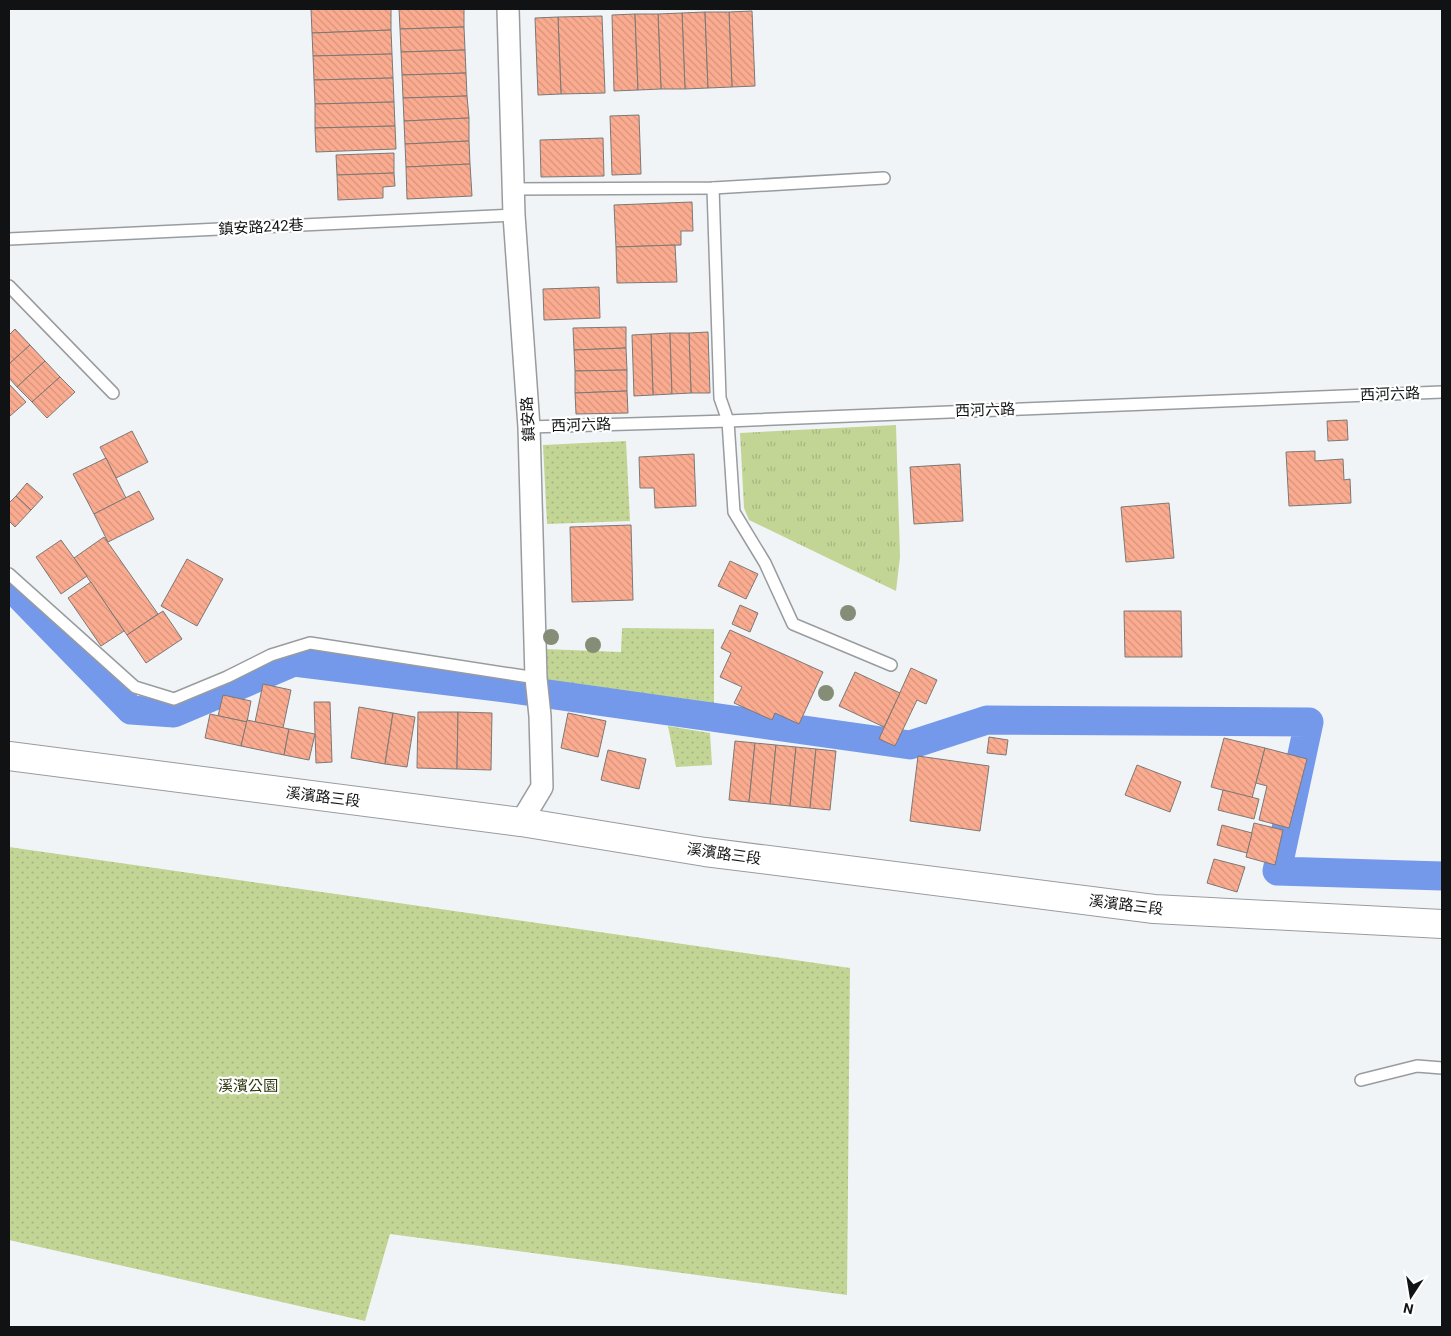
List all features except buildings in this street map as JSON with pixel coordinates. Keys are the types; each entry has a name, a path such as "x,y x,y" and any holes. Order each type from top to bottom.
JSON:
{"street":[{"name":"鎮安路","path":"508,9 514,215 529,427 536,678 540,716 542,787 520,822"},
{"name":"溪濱路三段","path":"9,756 520,822 705,852 1154,909 1442,924"}],"lane":[{"path":"514,189 713,188 884,178"},
{"path":"713,188 720,398 728,421 734,512 765,563 793,624 891,665"},
{"name":"鎮安路242巷","path":"9,239 514,215"},
{"path":"9,286 113,393"},
{"name":"西河六路","path":"529,427 728,421 1442,392"},
{"path":"9,574 135,687 174,699 227,677 271,655 310,643 536,678"},
{"path":"1361,1080 1417,1066 1442,1068"}],"green space":[{"path":"896,425 900,557 896,591 749,520 744,508 740,433"},
{"path":"626,441 630,521 547,524 543,445"},
{"path":"622,628 714,629 714,710 635,703 549,691 544,649 621,652"},
{"path":"668,726 710,733 712,765 676,767"},
{"name":"溪濱公園","path":"9,847 850,968 847,1295 390,1234 365,1321 9,1240"}],"waterway":[{"path":"9,585 131,710 174,713 294,662 498,687 910,745 987,720 1309,722 1277,871 1442,876"}]}
